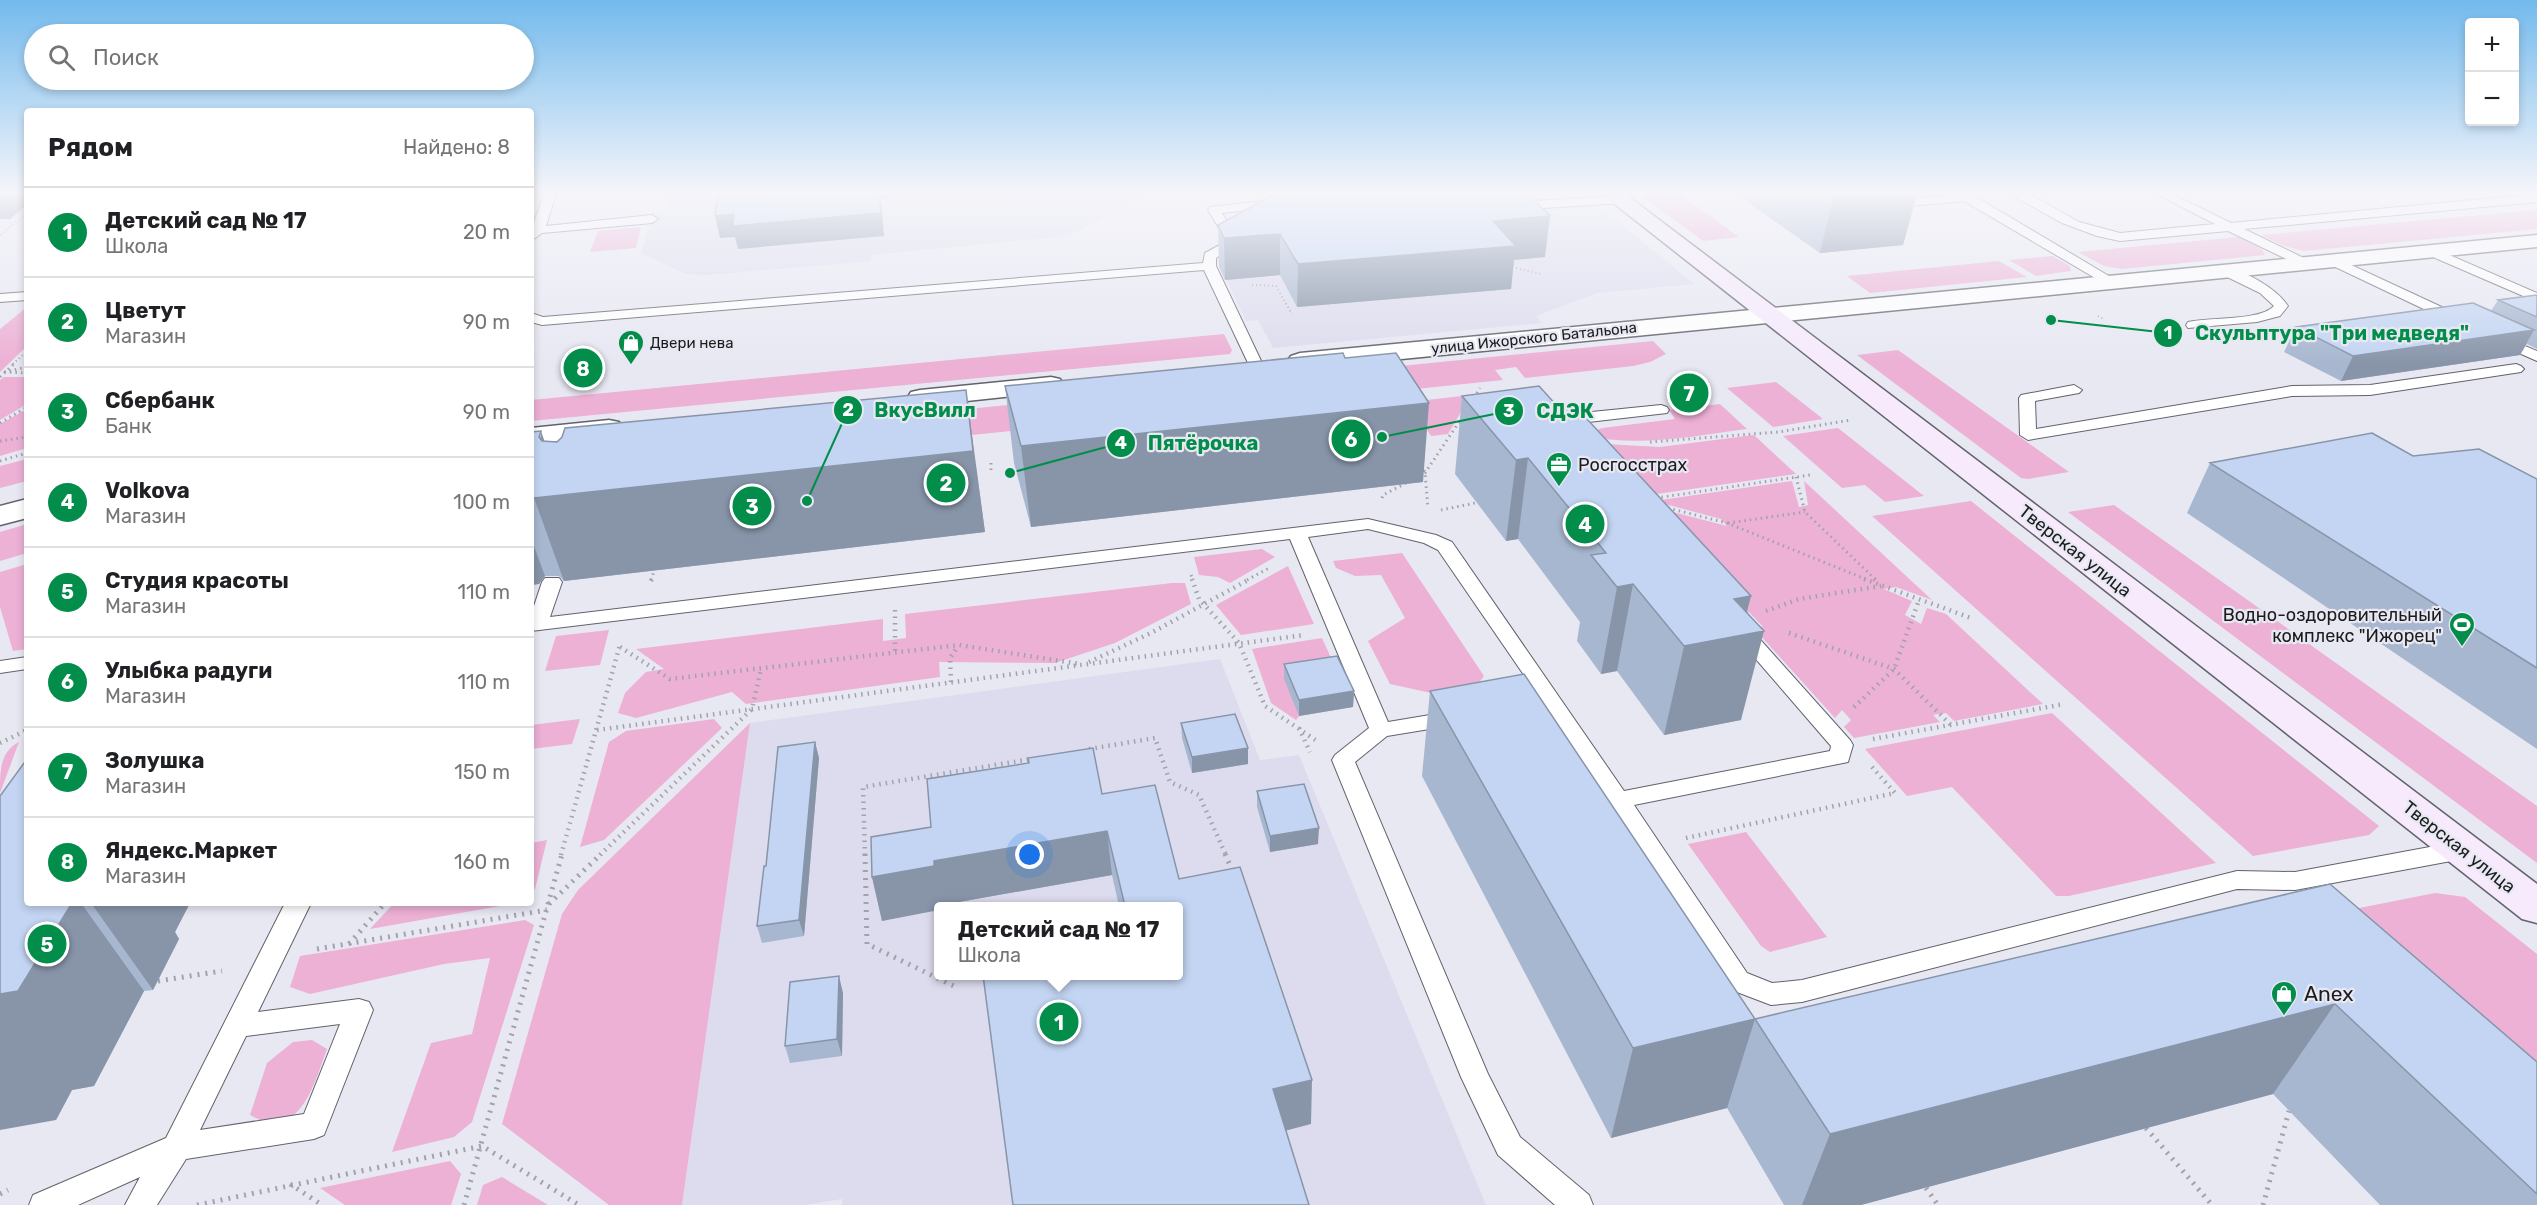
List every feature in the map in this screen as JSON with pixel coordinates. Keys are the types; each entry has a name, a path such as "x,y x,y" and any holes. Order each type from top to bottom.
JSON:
{"main road":[{"name":"Тверская улица","path":"1685,250 2537,907"}],"street":[{"name":"улица Ижорского Батальона","path":"1244,367 2439,250"},
{"path":"900,400 1078,383"},
{"path":"534,436 610,435"},
{"path":"0,516 24,509"}],"lane":[{"path":"1220,250 1210,256 1209,266 1244,367"},
{"path":"2058,250 2112,282"},
{"path":"2277,250 2305,264"},
{"path":"2431,251 2537,298"},
{"path":"2334,261 2537,357"},
{"path":"534,318 542,321 1209,266"},
{"path":"2193,325 2257,318 2275,313 2281,306 2278,300 2269,294 2226,271"},
{"path":"0,298 24,296"},
{"path":"2074,390 2027,398 2028,435 2292,392 2370,390 2516,369"},
{"path":"1571,439 1550,417 1661,410"},
{"path":"552,582 535,624 1181,547 1300,541 1368,525 1430,539 1445,546 1542,704 1618,800 1738,981 1771,994 1802,991 2237,880 2295,881 2462,849"},
{"path":"1300,541 1381,730"},
{"path":"1618,800 1840,758 1841,740 1727,614"},
{"path":"0,667 24,663"},
{"path":"1473,715 1381,730 1343,760 1475,1077 1509,1146 1578,1205"},
{"path":"140,1205 177,1147 297,906"},
{"path":"44,1205 177,1147 314,1126 359,1010 238,1026"}],"path":[{"path":"1516,268 1541,274"},
{"path":"0,376 24,354"},
{"path":"5,372 24,368"},
{"path":"0,370 24,372"},
{"path":"1469,407 1480,388"},
{"path":"0,423 24,409"},
{"path":"1368,525 1383,495 1425,473 1463,416"},
{"path":"1761,432 1778,432 1859,419"},
{"path":"1452,435 1463,434"},
{"path":"0,441 24,437"},
{"path":"0,461 24,454"},
{"path":"1421,462 1425,473"},
{"path":"991,463 991,472"},
{"path":"1650,499 1810,475"},
{"path":"1796,477 1805,512 1882,586"},
{"path":"1438,510 1488,500"},
{"path":"1660,506 1727,523 1882,586 1971,618"},
{"path":"1727,523 1805,512"},
{"path":"620,647 670,679 958,645 1084,664 1151,633 1205,603 1300,541"},
{"path":"1181,547 1199,599 1239,643 1265,706 1343,760"},
{"path":"1799,599 1882,586"},
{"path":"1841,740 1894,669 1919,600"},
{"path":"464,1205 629,613"},
{"path":"597,730 1339,630"},
{"path":"1780,630 1894,669 1951,725"},
{"path":"895,644 895,653"},
{"path":"951,682 950,658 958,645"},
{"path":"273,957 548,907 752,709 761,668"},
{"path":"1841,740 1951,725 2064,704"},
{"path":"0,743 24,732"},
{"path":"1085,750 1155,738 1170,782 1199,795 1234,874"},
{"path":"1677,840 1895,793 1841,740"},
{"path":"0,748 6,741"},
{"path":"934,976 867,944 863,786 1038,758"},
{"path":"348,944 382,906"},
{"path":"158,981 228,970 223,981"},
{"path":"942,980 956,987"},
{"path":"2263,1205 2289,1111"},
{"path":"2146,1128 2212,1205"},
{"path":"197,1205 482,1146 579,1205"},
{"path":"290,1184 322,1205"},
{"path":"1926,1188 1938,1205"},
{"path":"0,1194 10,1189"}],"shaded area":[{"path":"642,250 920,250 871,255 871,261 706,275 686,274 641,253"},
{"path":"1232,250 1653,250 1694,284 1597,293 1536,316 1542,323 1273,348 1258,320 1246,321 1217,260"},
{"path":"2263,250 2265,255 2122,269 2104,266 2078,252"},
{"path":"2053,256 2070,266 2071,271 2036,276 2009,260"},
{"path":"1999,261 2027,277 1870,293 1847,276"},
{"path":"24,309 24,349 0,372 0,329"},
{"path":"1224,334 1232,350 1230,354 534,421 534,400"},
{"path":"1653,341 1666,354 1650,362 1633,366 1525,378 1516,367 1495,370 1503,380 614,472 634,442"},
{"path":"1898,350 2069,472 2028,479 2021,478 1857,355"},
{"path":"4,377 24,377 24,406 0,420 0,380"},
{"path":"1776,382 1823,419 1773,427 1727,388"},
{"path":"1471,395 1448,434 1431,436 1409,402"},
{"path":"1720,404 1747,429 1645,441 1624,441 1584,435 1602,428 1675,419 1669,410"},
{"path":"24,411 24,449 0,456 0,424"},
{"path":"1838,428 1924,496 1885,502 1865,485 1842,488 1783,436"},
{"path":"1754,435 1796,474 1636,497 1587,443 1660,447"},
{"path":"24,460 24,482 0,488 0,466"},
{"path":"1792,481 1799,507 1808,505 1804,481 1932,600 1896,587 1884,589 1912,601 1905,615 1921,624 1927,608 1946,614 2043,704 1954,721 1946,713 1933,715 1940,722 1854,738 1844,727 1851,720 1842,710 1835,718 1749,623 1763,627 1749,612 1741,615 1642,504 1727,526 1721,519 1654,501"},
{"path":"1971,501 2379,826 2369,835 2253,856 1872,516"},
{"path":"2114,505 2537,806 2537,863 2068,512"},
{"path":"24,525 24,554 0,561 0,532"},
{"path":"1262,549 1275,557 1230,583 1218,577 1199,575 1194,557"},
{"path":"1402,553 1484,676 1475,688 1431,693 1390,684 1368,641 1405,618 1381,575 1355,576 1336,568 1333,561"},
{"path":"24,565 24,649 13,651 0,607 0,572"},
{"path":"1288,566 1314,624 1241,635 1216,605"},
{"path":"1185,583 1191,604 1115,643 1055,663 939,662 940,677 746,704 732,692 636,718 618,713 625,693 646,672 664,669 636,649 883,619 883,641 906,638 905,614"},
{"path":"609,630 600,665 545,671 556,636"},
{"path":"1322,638 1337,671 1296,720 1271,703 1252,649"},
{"path":"1220,659 1260,760 1299,755 1486,1205 842,1205 842,1199 805,1205 682,1205 750,723"},
{"path":"2052,713 2216,863 2069,896 2056,896 1952,787 1907,796 1865,749"},
{"path":"580,719 572,744 534,749 534,725"},
{"path":"714,719 722,728 604,840 580,847 609,742 626,731"},
{"path":"750,723 682,1205 609,1205 502,1124 562,914 578,890"},
{"path":"19,742 0,793 2,763 8,751"},
{"path":"1746,832 1827,937 1770,952 1761,946 1688,844"},
{"path":"547,840 534,890 534,842"},
{"path":"2435,893 2465,897 2537,954 2537,1111 2319,916"},
{"path":"391,906 500,906 370,929"},
{"path":"525,920 534,925 472,1122 454,1137 392,1152 431,1043 472,1034 490,958 444,964 310,994 290,987 300,956"},
{"path":"312,1040 327,1049 314,1085 300,1108 291,1117 281,1122 266,1122 250,1115 267,1063 293,1042"},
{"path":"450,1161 461,1174 451,1205 345,1205 320,1188"},
{"path":"502,1177 548,1205 477,1205 483,1185"}],"building":[{"path":"1290,250 1465,250 1298,264"},
{"path":"2537,295 2537,317 2498,300"},
{"path":"2473,303 2534,330 2353,356 2296,327"},
{"path":"1343,353 1345,358 1396,353 1429,403 1021,446 1005,386"},
{"path":"1539,386 1558,407 1574,405 1751,596 1734,599 1764,631 1684,646 1633,584 1617,587 1591,555 1606,553 1528,458 1516,460 1462,396"},
{"path":"966,390 973,451 534,498 534,432 541,431 539,437 542,441 557,442 562,437 565,428"},
{"path":"2372,433 2413,456 2479,449 2537,479 2537,668 2210,463"},
{"path":"1337,656 1354,691 1299,700 1284,664"},
{"path":"1524,674 1755,1019 1633,1048 1430,691"},
{"path":"1235,714 1248,748 1192,757 1181,723"},
{"path":"815,742 799,920 757,926 764,866 766,866 778,747"},
{"path":"1093,748 1102,794 1155,785 1179,879 1240,867 1312,1080 1273,1089 1309,1205 1013,1205 984,980 1183,980 1183,902 1124,902 1107,831 934,861 934,866 872,877 871,837 931,827 927,779 1029,763 1028,758"},
{"path":"24,763 24,906 70,906 18,991 0,994 0,796"},
{"path":"1304,784 1319,828 1270,836 1257,791"},
{"path":"2330,884 2537,1062 2537,1194 2335,1004 1830,1134 1755,1019"},
{"path":"839,976 837,1039 785,1046 790,982"}],"place":[{"name":"Скульптура \"Три медведя\"","path":"2051,320"},
{"name":"Двери нева","path":"631,366"},
{"name":"Яндекс.Маркет","path":"583,368"},
{"name":"Золушка","path":"1689,393"},
{"name":"СДЭК","path":"1382,437"},
{"name":"Улыбка радуги","path":"1351,439"},
{"name":"Пятёрочка","path":"1010,473"},
{"name":"Цветут","path":"946,483"},
{"name":"Росгосстрах","path":"1559,488"},
{"name":"ВкусВилл","path":"807,501"},
{"name":"Сбербанк","path":"752,506"},
{"name":"Volkova","path":"1585,524"},
{"name":"Водно-оздоровительный комплекс \"Ижорец\"","path":"2462,648"},
{"name":"Студия красоты","path":"47,944"},
{"name":"Anex","path":"2284,1017"},
{"name":"Детский сад № 17","path":"1059,1022"}]}
